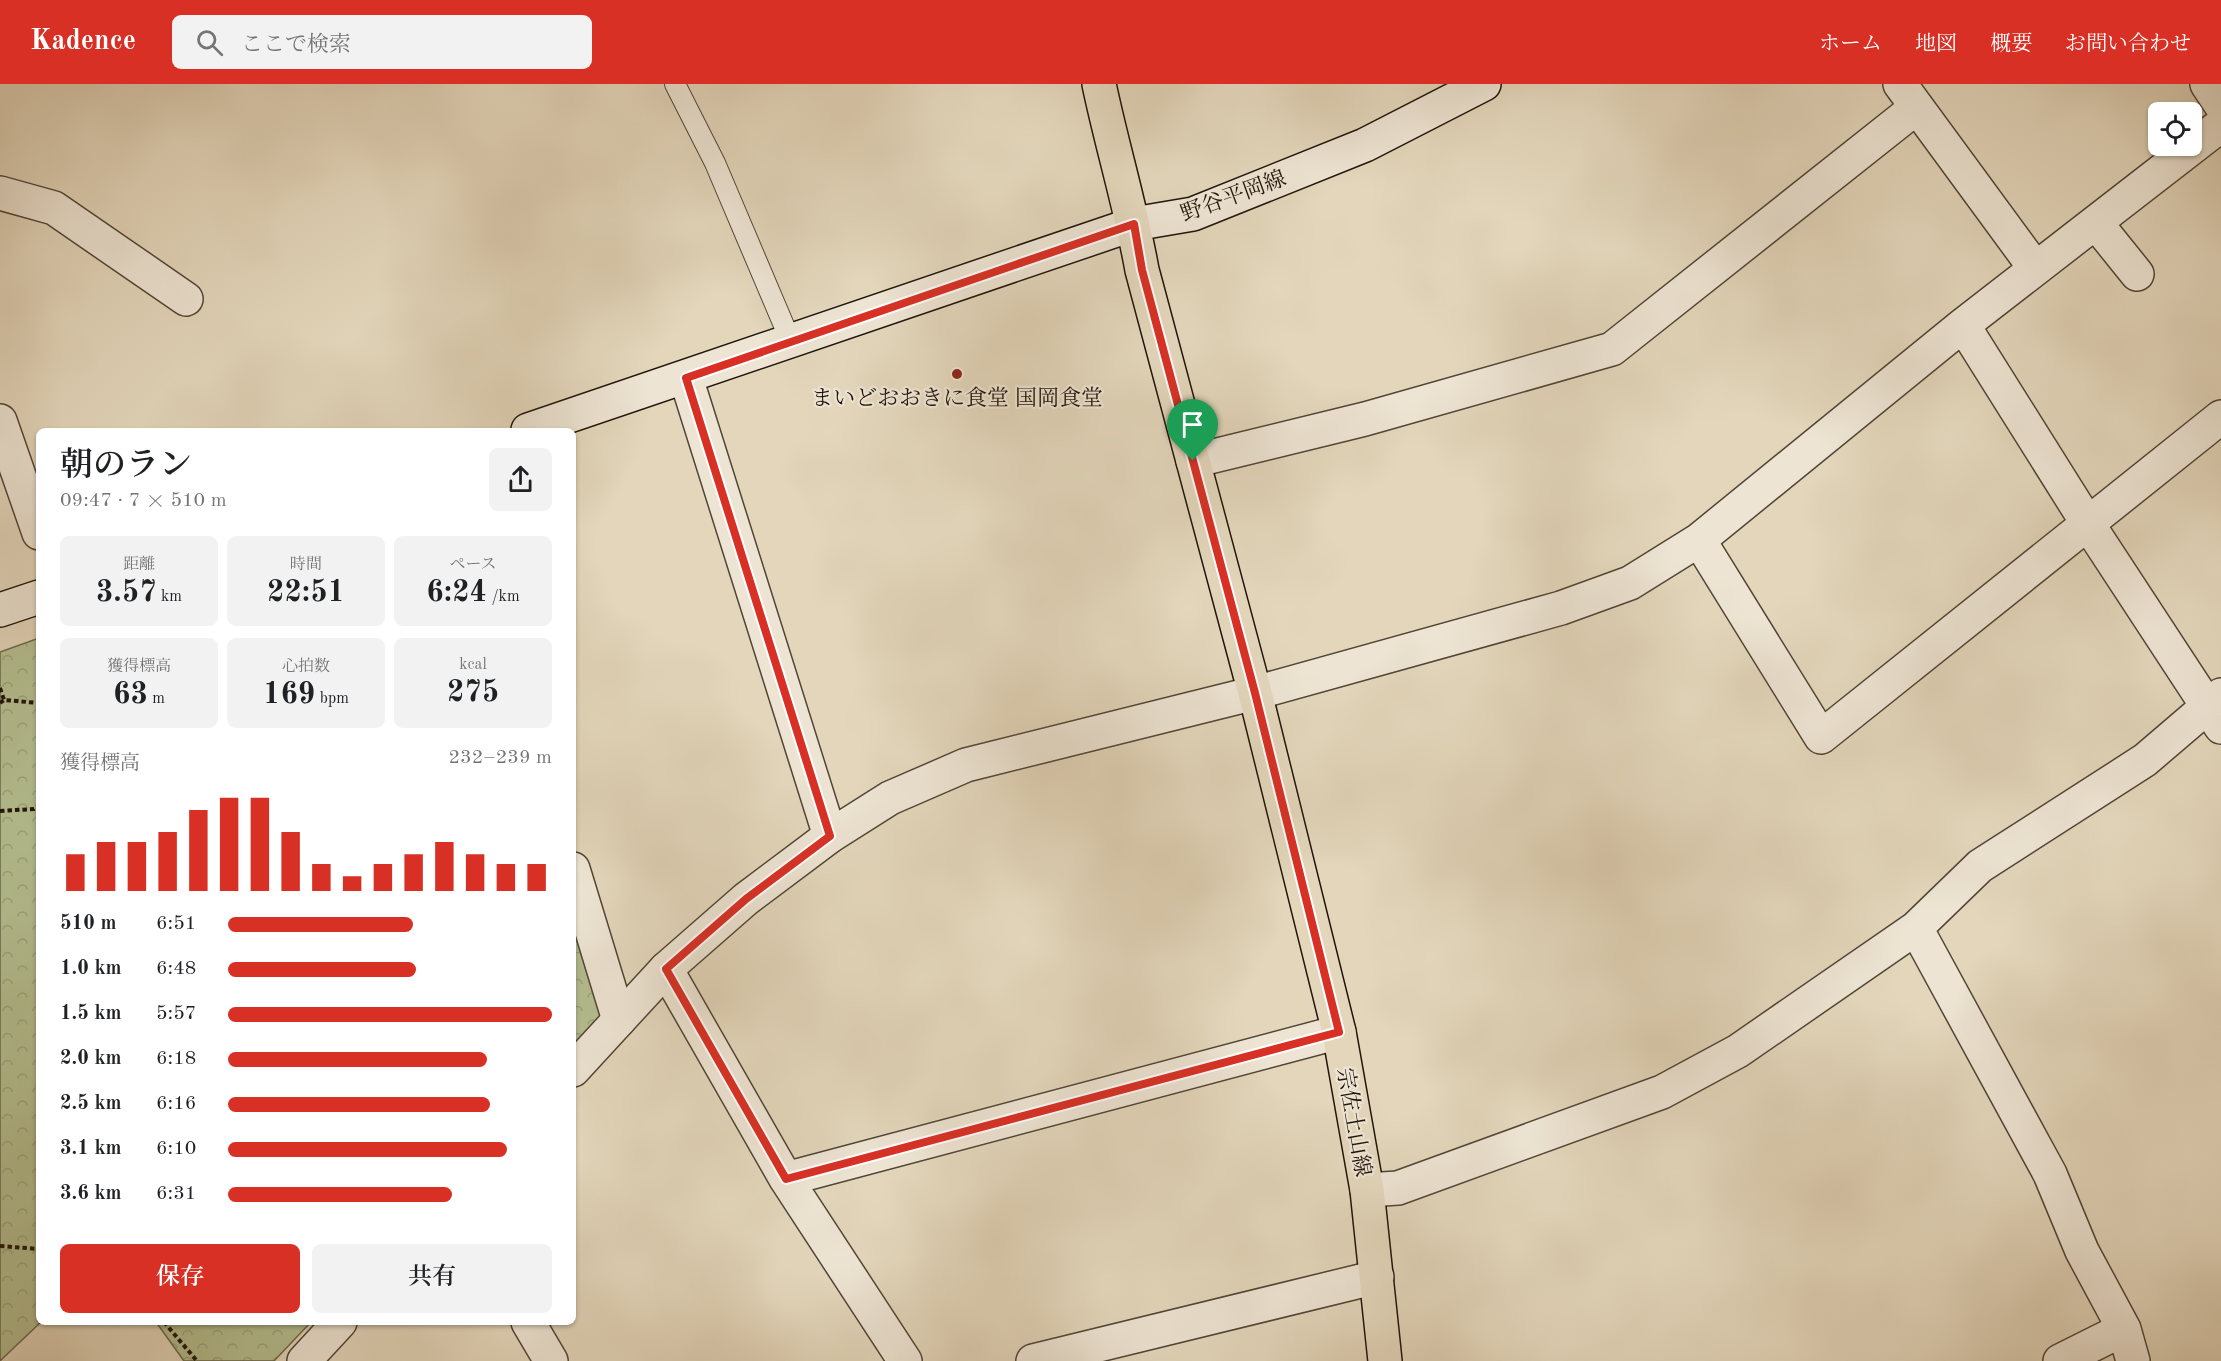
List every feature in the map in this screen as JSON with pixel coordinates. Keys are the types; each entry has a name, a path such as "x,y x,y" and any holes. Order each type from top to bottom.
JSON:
{"main road":[{"name":"宗佐土山線","path":"1099,84 1116,161 1134,224 1142,270 1255,693 1339,1032 1367,1190 1386,1361"}],"street":[{"name":"野谷平岡線","path":"534,428 1134,224 1192,214 1365,145 1484,84"},
{"path":"2207,84 2221,105"},
{"path":"1193,461 1365,419 1612,349 1908,96 2035,268"},
{"path":"576,1067 666,969 746,899 830,836 890,798 966,765 1255,693 1561,608 1630,583 1699,540 2035,268 2221,125"},
{"path":"0,193 54,208 186,299"},
{"path":"2096,223 2137,274"},
{"path":"1367,1190 1398,1188 1662,1092 1738,1051 1916,928 1980,866 2145,760 2217,709 2088,524 1963,326"},
{"path":"686,378 830,836"},
{"path":"1699,540 1821,737 2221,417"},
{"path":"0,421 36,524"},
{"path":"0,610 36,598"},
{"path":"576,879 619,1020"},
{"path":"1916,928 2050,1174 2082,1251 2124,1329 2133,1361"},
{"path":"666,969 786,1179 905,1361"},
{"path":"786,1179 1339,1032"},
{"path":"1033,1361 1377,1277"},
{"path":"304,1361 337,1325"},
{"path":"530,1325 551,1361"},
{"path":"2060,1361 2124,1329"}],"lane":[{"path":"675,84 715,163 791,342"}],"path":[{"path":"0,688 2,701 36,703"},
{"path":"0,811 36,807"},
{"path":"0,1246 36,1249"},
{"path":"167,1325 197,1361"}],"green space":[{"path":"36,639 36,1325 38,1325 0,1361 0,652"},
{"path":"576,915 614,1004 576,1044"},
{"path":"158,1325 308,1325 274,1361 184,1361"}],"place":[{"name":"まいどおおきに食堂 国岡食堂","path":"957,374"}],"route":[{"path":"1134,224 1142,270 1193,461 1255,693 1339,1032 786,1179 666,969 746,899 830,836 686,378 1134,224"}]}
